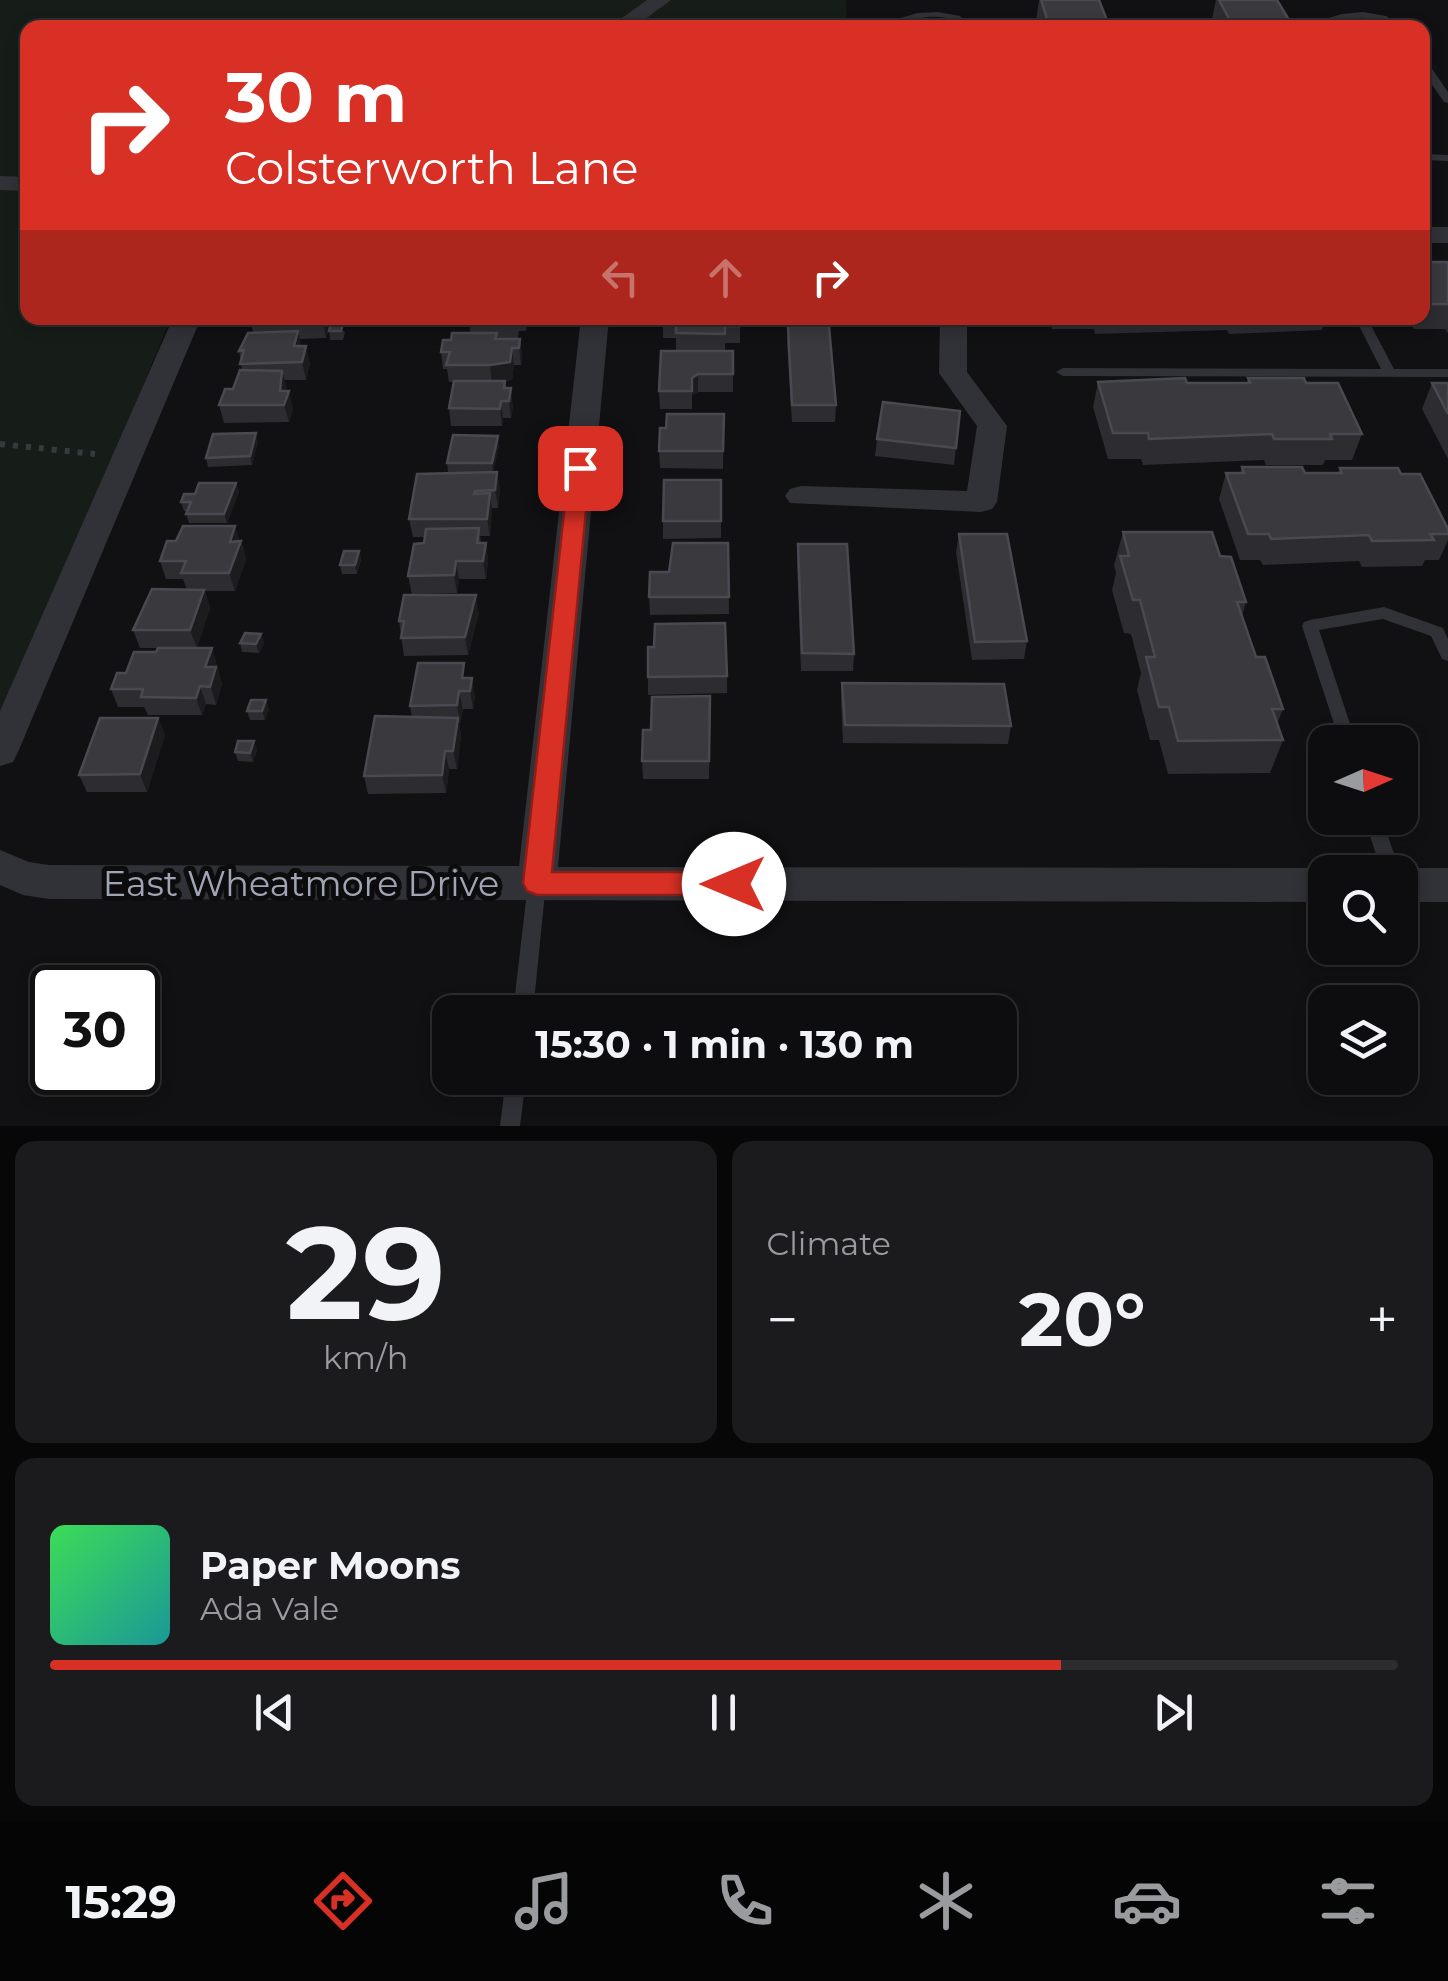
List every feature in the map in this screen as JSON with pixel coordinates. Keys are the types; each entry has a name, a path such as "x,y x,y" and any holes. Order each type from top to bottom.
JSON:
{"street":[{"path":"630,20 661,0"},
{"path":"0,752 184,325"},
{"path":"537,883 594,325"},
{"path":"801,496 981,502 992,426 953,373 954,325"},
{"name":"East Wheatmore Drive","path":"0,866 23,878 49,882 1308,885"},
{"path":"1418,885 1448,885"}],"lane":[{"path":"902,20 936,15 964,20"},
{"path":"1323,20 1343,15 1388,20"},
{"path":"1430,74 1448,100"},
{"path":"1365,325 1390,373"},
{"path":"1063,372 1448,373"},
{"path":"1342,725 1310,626 1384,613 1437,632 1448,655"},
{"path":"525,995 537,883"},
{"path":"510,1126 514,1095"}],"path":[{"path":"0,444 126,457"}],"shaded area":[{"path":"0,0 846,0 847,20 20,20 20,325 168,325 0,729"}],"building":[{"path":"1041,0 1099,0 1107,20 1047,20"},
{"path":"1219,0 1277,0 1289,20 1230,20"},
{"path":"1430,262 1448,262 1448,304 1430,304"},
{"path":"330,325 342,325 341,331 329,331"},
{"path":"676,325 740,325 725,326 725,334 676,333"},
{"path":"788,326 829,326 836,405 792,405"},
{"path":"298,331 294,346 306,346 302,362 240,364 244,350 239,351 248,333"},
{"path":"452,333 497,333 495,339 520,339 519,348 512,348 510,362 446,365 450,352 441,352 443,340 451,340"},
{"path":"661,351 733,351 733,374 698,374 692,378 692,391 659,391"},
{"path":"240,370 282,371 280,391 289,391 284,405 219,405 225,389 233,389"},
{"path":"1185,378 1187,383 1304,378 1306,383 1338,383 1362,434 1330,434 1332,439 1274,439 1272,434 1149,439 1148,433 1113,433 1098,382"},
{"path":"454,381 505,381 504,388 511,388 509,401 501,401 500,409 449,408"},
{"path":"1432,383 1448,383 1448,414"},
{"path":"883,402 960,411 956,448 877,439"},
{"path":"667,414 724,414 723,451 659,451 660,428 666,428"},
{"path":"256,433 250,456 206,458 213,434"},
{"path":"453,435 498,436 492,463 447,463"},
{"path":"1242,467 1302,467 1305,473 1342,473 1340,468 1398,468 1401,474 1420,474 1448,534 1430,534 1434,540 1372,541 1369,535 1271,539 1269,534 1248,534 1226,473 1244,473"},
{"path":"497,472 495,490 474,494 490,493 487,519 409,519 417,474"},
{"path":"664,480 721,480 721,521 663,521"},
{"path":"199,483 236,483 224,514 186,514 191,502 181,502 184,494 195,494"},
{"path":"183,526 235,526 230,542 241,541 229,573 181,573 186,561 160,561 167,541 176,541"},
{"path":"479,528 477,543 486,543 483,561 456,561 454,575 408,576 414,544 424,543 426,529"},
{"path":"1123,532 1212,532 1220,556 1231,557 1246,602 1237,602 1256,657 1265,657 1283,709 1272,709 1283,740 1178,741 1169,707 1159,707 1146,657 1155,657 1140,600 1133,600 1120,556 1129,556"},
{"path":"959,534 1007,534 1027,641 975,642"},
{"path":"673,543 728,543 729,597 649,597 650,572 669,572"},
{"path":"798,544 847,544 854,654 802,653"},
{"path":"344,551 359,551 355,565 340,565"},
{"path":"152,589 204,590 190,630 133,630"},
{"path":"404,595 476,595 465,637 401,638 404,621 399,621"},
{"path":"725,623 727,676 648,677 648,647 654,647 655,624"},
{"path":"245,633 261,634 256,644 240,643"},
{"path":"158,648 212,648 205,667 216,667 210,687 200,686 196,698 141,697 143,689 111,689 117,673 126,673 134,652 156,652"},
{"path":"418,663 464,663 462,678 472,678 470,691 459,691 457,705 410,706"},
{"path":"842,683 1004,684 1011,726 845,725"},
{"path":"710,696 709,761 642,761 643,730 651,730 652,697"},
{"path":"251,700 266,700 262,711 247,711"},
{"path":"375,716 458,718 453,751 445,751 442,775 364,776"},
{"path":"100,718 158,718 140,774 79,775"},
{"path":"238,741 254,741 250,753 235,752"}],"route":[{"path":"580,468 537,883 734,884"}]}
